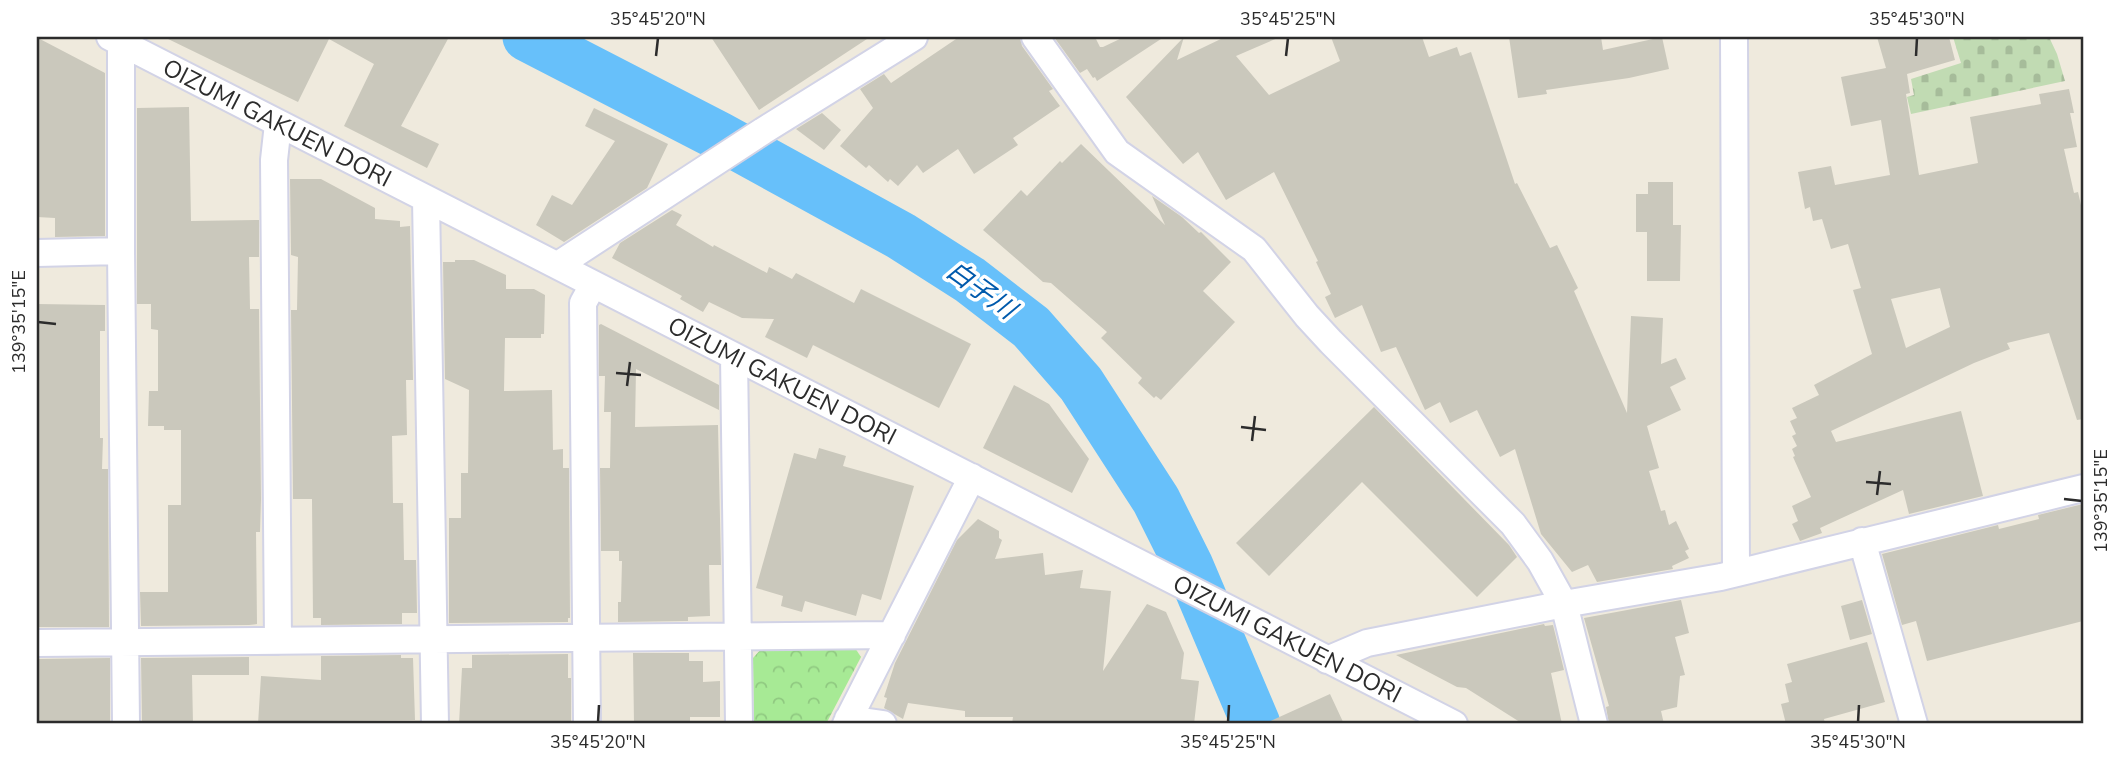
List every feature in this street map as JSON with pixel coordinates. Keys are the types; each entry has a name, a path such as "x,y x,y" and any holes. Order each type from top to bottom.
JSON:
{"street":[{"path":"558,265 914,37"},
{"path":"1035,37 1117,152 1254,248 1313,323 1513,524 1540,561 1564,604 1594,724"},
{"path":"1734,37 1736,572"},
{"path":"116,40 126,724"},
{"name":"OIZUMI GAKUEN DORI","path":"116,40 1454,724"},
{"path":"278,124 274,160 278,641"},
{"path":"426,199 435,724"},
{"path":"37,253 121,251"},
{"path":"587,724 583,303 593,285"},
{"path":"734,356 739,724"},
{"path":"883,724 847,722 972,477"},
{"path":"1327,660 1367,643 1736,572 2083,488"},
{"path":"1862,541 1914,724"},
{"path":"37,643 892,635"}],"green space":[{"path":"1953,37 2049,37 2065,81 1911,114 1907,97 1914,95 1911,79 1961,63"},
{"path":"763,647 855,648 861,657 826,724 754,724 753,658"}],"building":[{"path":"164,37 449,37 401,126 439,144 427,168 344,126 374,64 329,39 298,102"},
{"path":"711,37 870,37 759,110"},
{"path":"959,37 1020,37 1022,46 1053,89 1049,91 1060,106 1013,138 1018,145 974,174 958,149 923,173 917,165 898,186 890,179 888,182 869,165 866,168 840,146 873,108 860,89 884,74 891,83"},
{"path":"1054,37 1095,37 1100,47 1103,47 1124,37 1164,37 1097,81 1087,69 1080,73"},
{"path":"1184,37 1177,60 1225,37 1280,37 1236,56 1269,95 1340,61 1331,37 1422,37 1429,57 1457,47 1460,56 1471,52 1515,184 1517,183 1550,248 1557,245 1578,288 1574,291 1627,413 1631,316 1663,318 1661,364 1676,358 1686,379 1670,387 1681,410 1647,426 1659,468 1649,471 1661,511 1665,510 1669,525 1676,521 1689,549 1685,551 1689,558 1672,566 1673,569 1597,582 1588,565 1572,572 1541,534 1515,449 1500,457 1477,410 1450,423 1440,402 1425,410 1396,347 1381,352 1362,305 1335,318 1325,297 1331,294 1316,262 1318,261 1274,172 1226,200 1198,152 1183,164 1126,97"},
{"path":"1509,37 1601,37 1603,50 1662,37 1669,69 1629,78 1546,90 1547,94 1518,98"},
{"path":"1877,37 1949,37 1955,60 1907,74 1910,93 1906,94 1919,175 1978,163 1970,117 2041,104 2039,94 2069,89 2074,113 2070,113 2077,147 2064,149 2074,193 2078,192 2083,214 2083,419 2077,420 2049,333 2007,343 2010,349 1974,363 1831,431 1836,442 1961,411 1983,496 1909,514 1903,490 1820,528 1822,533 1800,541 1792,524 1798,521 1792,506 1811,497 1793,457 1795,456 1792,449 1797,446 1792,436 1796,434 1790,421 1797,418 1792,408 1819,395 1814,385 1872,354 1853,290 1861,288 1848,244 1831,249 1822,219 1813,221 1810,207 1805,209 1798,172 1831,166 1835,185 1890,175 1881,120 1851,126 1841,77 1886,68","holes":["1940,288 1950,327 1906,348 1891,299"]},
{"path":"38,38 105,73 105,236 55,237 55,218 37,217"},
{"path":"189,107 191,221 259,220 259,257 249,257 250,309 259,309 261,499 260,532 256,532 257,624 249,625 141,626 140,592 168,592 168,505 181,505 181,430 148,426 149,391 158,391 158,330 151,329 151,304 137,304 137,108"},
{"path":"594,108 668,144 647,188 564,242 536,225 552,195 572,205 615,141 585,126"},
{"path":"822,113 841,130 824,150 796,129"},
{"path":"1081,144 1165,225 1152,196 1201,232 1231,262 1203,291 1235,322 1161,400 1156,396 1154,398 1138,383 1142,378 1101,338 1107,332 1051,283 1043,282 983,230 1021,190 1027,196 1060,161 1062,163"},
{"path":"290,179 321,179 375,208 375,219 400,221 400,227 410,226 413,380 406,380 407,435 392,436 393,503 403,503 404,560 416,560 417,613 402,613 402,624 321,625 321,618 313,618 312,499 293,499 291,310 297,310 298,257 291,255"},
{"path":"1648,182 1673,182 1673,225 1681,225 1680,281 1647,281 1647,232 1636,232 1636,194 1648,194"},
{"path":"672,210 682,215 676,225 713,247 714,245 767,273 769,267 792,279 796,273 854,303 861,289 971,344 939,408 813,345 807,358 765,337 774,319 742,318 709,302 703,312 680,299 682,296 612,258 620,243"},
{"path":"474,260 506,275 506,289 534,289 545,295 544,334 541,334 541,338 505,338 504,391 552,390 553,450 563,449 563,468 569,468 568,622 449,623 449,518 461,518 461,473 468,473 469,390 445,379 443,262"},
{"path":"37,304 105,305 105,331 100,331 100,438 103,438 102,469 108,469 109,627 37,627"},
{"path":"601,324 719,385 719,410 636,369 635,427 718,425 721,565 709,565 710,616 688,617 688,621 618,622 622,561 619,561 619,551 601,551 600,468 610,468 611,412 604,412 605,376 599,376"},
{"path":"1014,385 1049,404 1089,459 1072,493 983,448"},
{"path":"1374,407 1509,545 1517,557 1477,597 1362,482 1269,576 1236,543"},
{"path":"819,448 846,456 843,466 914,486 881,600 862,594 856,616 805,601 802,612 781,606 783,596 756,588 794,453 816,459"},
{"path":"2083,504 2083,621 1927,661 1916,621 1902,625 1882,554 1998,525 1999,529 2039,519 2038,515"},
{"path":"978,519 999,531 999,538 1002,540 995,559 1043,553 1045,575 1083,570 1080,588 1111,591 1103,671 1147,604 1166,612 1184,653 1181,679 1199,681 1194,724 1012,724 1013,717 965,717 965,711 908,703 903,719 884,708 887,698 884,697 895,663 957,540"},
{"path":"1681,600 1689,633 1675,637 1685,675 1680,676 1677,707 1661,711 1664,724 1609,724 1606,707 1609,706 1584,618"},
{"path":"1862,600 1872,634 1850,640 1841,606"},
{"path":"1544,624 1553,625 1564,670 1551,673 1562,724 1523,724 1466,688 1457,687 1396,655"},
{"path":"1867,642 1885,702 1824,719 1825,724 1786,724 1781,704 1789,702 1785,684 1792,682 1787,664"},
{"path":"633,653 689,653 689,661 703,661 703,682 720,681 720,717 690,717 690,724 634,724"},
{"path":"568,654 571,724 459,724 462,668 472,668 472,655"},
{"path":"401,655 401,658 413,658 415,720 258,724 261,676 321,680 321,656"},
{"path":"249,657 249,675 192,675 193,724 142,723 141,658"},
{"path":"110,658 110,724 37,724 37,659"},
{"path":"1330,694 1344,724 1264,724"}],"waterway":[{"name":"白子川","path":"527,37 717,135 901,236 970,280 1031,327 1081,384 1156,500 1189,566 1256,724"}]}
